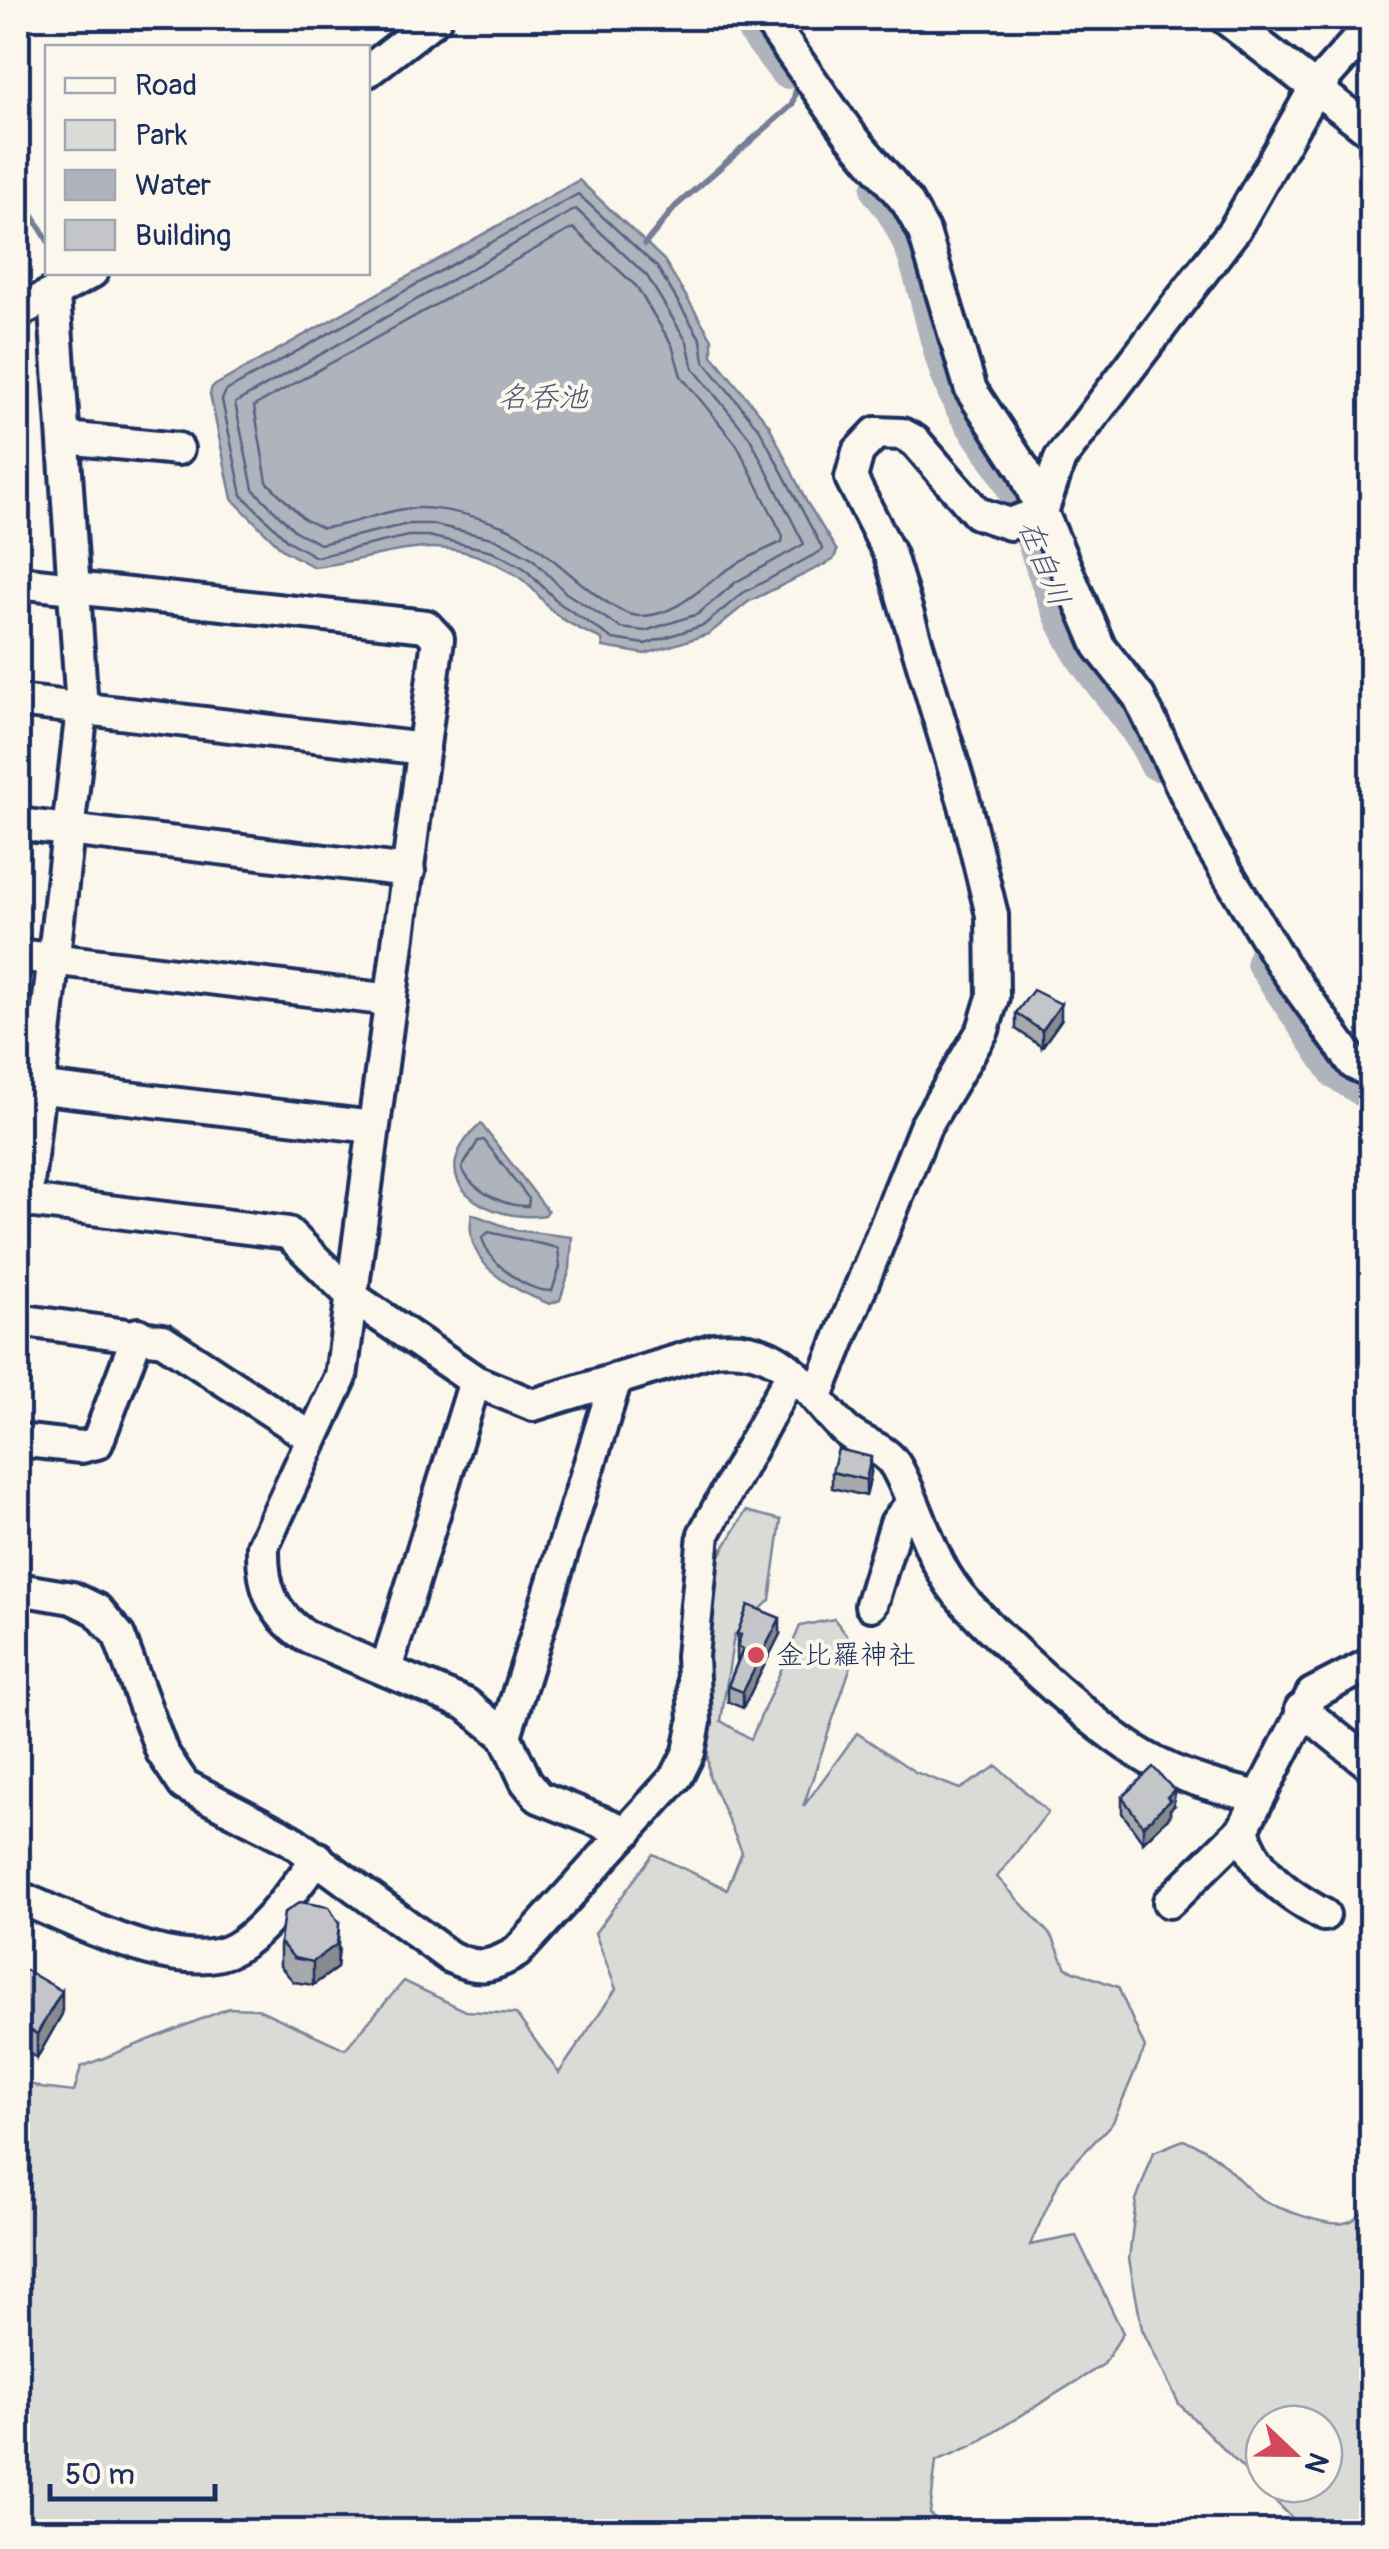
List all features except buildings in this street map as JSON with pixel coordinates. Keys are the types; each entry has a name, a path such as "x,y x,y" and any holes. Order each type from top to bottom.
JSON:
{"street":[{"path":"370,69 436,18"},
{"path":"767,18 916,217 971,390 1024,470 1099,646 1139,698 1214,850 1282,964 1354,1064 1372,1072"},
{"path":"1225,18 1372,132"},
{"path":"1042,512 1060,459 1235,229 1315,88 1372,24"},
{"path":"18,312 87,275"},
{"path":"54,295 82,709 54,959 28,1087 22,1200 288,1234 354,1298 475,1381 533,1405 715,1349 739,1347 768,1353 817,1396 845,1431 893,1461 942,1572 964,1602 1124,1744 1190,1778 1259,1797"},
{"path":"817,1396 924,1127 983,1030 993,997 992,915 965,805 890,555 851,478 858,452 876,433 902,434 915,441 977,513 1010,524 1042,512"},
{"path":"65,438 178,450"},
{"path":"18,582 426,626 438,639 341,1377 262,1546 262,1573 269,1599 284,1622 305,1636 466,1704 505,1736 526,1782 540,1798 627,1832"},
{"path":"18,701 424,749"},
{"path":"18,824 408,871"},
{"path":"18,954 391,1000"},
{"path":"28,1087 373,1126"},
{"path":"18,1320 164,1340 312,1438"},
{"path":"18,1440 81,1448 98,1443 138,1334"},
{"path":"18,1589 72,1598 97,1610 118,1636 162,1752 184,1785 318,1858 450,1958 473,1968 488,1968 516,1952 677,1776 689,1752 694,1722 692,1656 704,1534 792,1372"},
{"path":"505,1736 616,1379"},
{"path":"386,1669 475,1381"},
{"path":"871,1605 896,1523 912,1504"},
{"path":"1169,1902 1243,1829 1301,1709 1325,1684 1372,1663"},
{"path":"1301,1709 1372,1766"},
{"path":"1243,1829 1250,1854 1266,1874 1324,1915"},
{"path":"18,1898 150,1948 201,1958 237,1948 318,1858"}],"green space":[{"path":"746,1511 781,1520 770,1600 734,1635 721,1721 751,1739 800,1626 834,1619 857,1648 803,1807 857,1733 915,1772 960,1789 997,1766 1048,1812 997,1877 1053,1938 1066,1968 1118,1987 1145,2048 1113,2122 1061,2177 1030,2245 1076,2236 1123,2333 1104,2364 972,2446 936,2461 930,2514 951,2531 18,2531 18,2079 41,2088 74,2092 81,2067 229,2008 258,2009 345,2049 404,1981 466,2011 516,2014 559,2073 616,1989 595,1933 653,1854 727,1889 742,1852 709,1776 702,1667 712,1569"},
{"path":"1183,2140 1215,2156 1263,2200 1299,2215 1344,2223 1354,2220 1371,2198 1371,2531 1305,2531 1278,2504 1344,2504 1344,2404 1244,2404 1244,2470 1179,2404 1142,2329 1129,2259 1136,2200 1154,2152"}],"water":[{"name":"名呑池","path":"579,180 664,260 712,339 712,355 769,425 806,501 837,551 833,560 748,602 709,634 645,654 603,647 602,639 560,617 516,575 463,551 415,549 314,567 283,550 232,499 210,394 212,387"},
{"path":"481,1124 548,1211 545,1215 502,1212 467,1194 458,1180 456,1163 463,1144"},
{"path":"472,1214 515,1230 572,1237 570,1269 560,1300 550,1304 535,1298 493,1272 474,1247"}],"waterway":[{"path":"18,31 31,18"},
{"name":"在自川","path":"749,18 788,69"},
{"path":"645,244 676,206 792,105 798,82"},
{"path":"18,190 45,236"},
{"name":"在自川","path":"881,190 910,236 959,395 1012,479 1073,634 1158,761"},
{"name":"在自川","path":"1266,962 1339,1071 1372,1092"}],"place":[{"name":"金比羅神社","path":"756,1655"}]}
